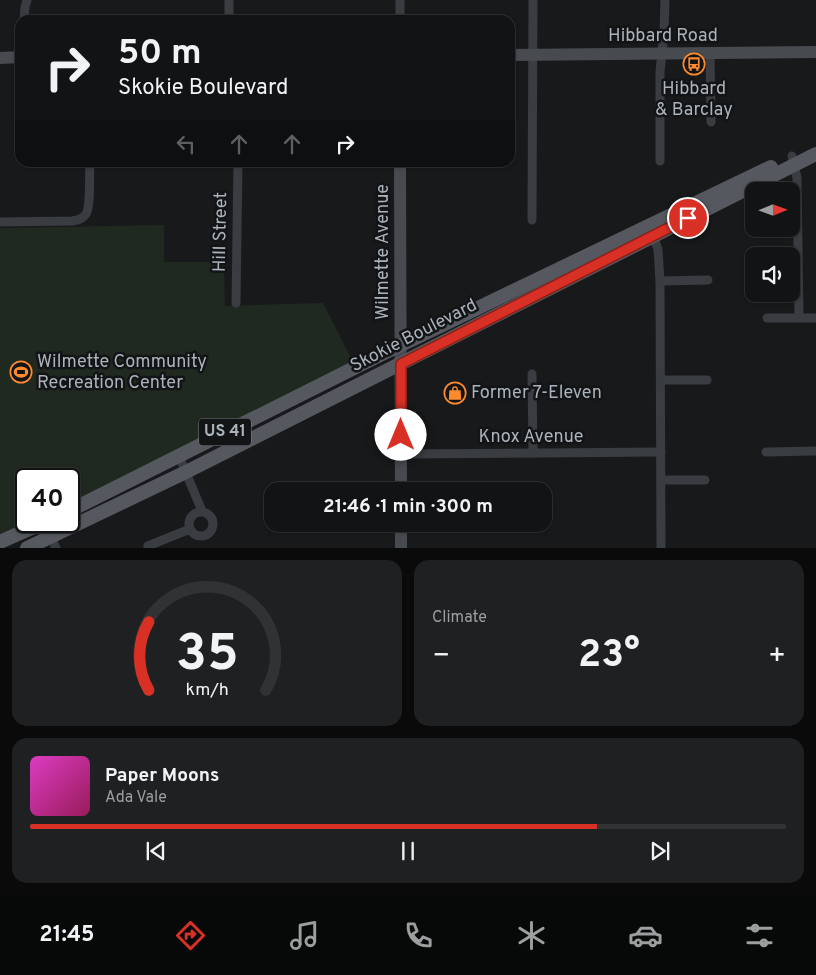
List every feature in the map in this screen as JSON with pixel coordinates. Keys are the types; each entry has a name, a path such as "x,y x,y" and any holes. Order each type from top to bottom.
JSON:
{"main road":[{"name":"Skokie Boulevard","path":"793,161 816,144"},
{"name":"Skokie Boulevard","path":"80,506 401,345 651,231 793,161 816,154"},
{"name":"Skokie Boulevard","path":"27,548 53,542 186,472 401,364 651,231"},
{"path":"0,542 21,533"}],"street":[{"path":"24,15 28,0"},
{"path":"229,0 229,15"},
{"path":"400,0 400,15"},
{"path":"532,220 533,0"},
{"path":"660,161 660,72 665,0"},
{"name":"Hibbard Road","path":"515,55 816,52"},
{"path":"710,53 711,122"},
{"path":"0,58 15,57"},
{"path":"793,161 797,178 798,318"},
{"path":"0,222 72,221 82,218 89,207 90,167"},
{"name":"Hill Street","path":"236,303 238,167"},
{"name":"Wilmette Avenue","path":"400,167 401,482"},
{"path":"651,231 658,249 660,281 661,548"},
{"path":"660,281 708,280"},
{"path":"767,318 816,318"},
{"path":"532,374 533,453"},
{"path":"660,380 707,380"},
{"path":"766,452 816,451"},
{"name":"Knox Avenue","path":"401,454 661,452"},
{"path":"179,456 202,511"},
{"path":"661,480 705,480"},
{"path":"196,512 206,512 212,518 213,525 207,534 196,535 190,529 191,517 196,512"},
{"path":"148,548 148,546 190,529"},
{"path":"401,532 401,548"}],"shaded area":[{"path":"164,225 164,262 224,262 225,306 323,303 353,362 80,499 80,468 15,468 15,530 0,537 0,228"}],"place":[{"name":"Hibbard & Barclay","path":"694,64"},
{"name":"Wilmette Community Recreation Center","path":"21,372"},
{"name":"Former 7-Eleven","path":"455,393"}],"route":[{"path":"401,435 401,364 688,218"}]}
